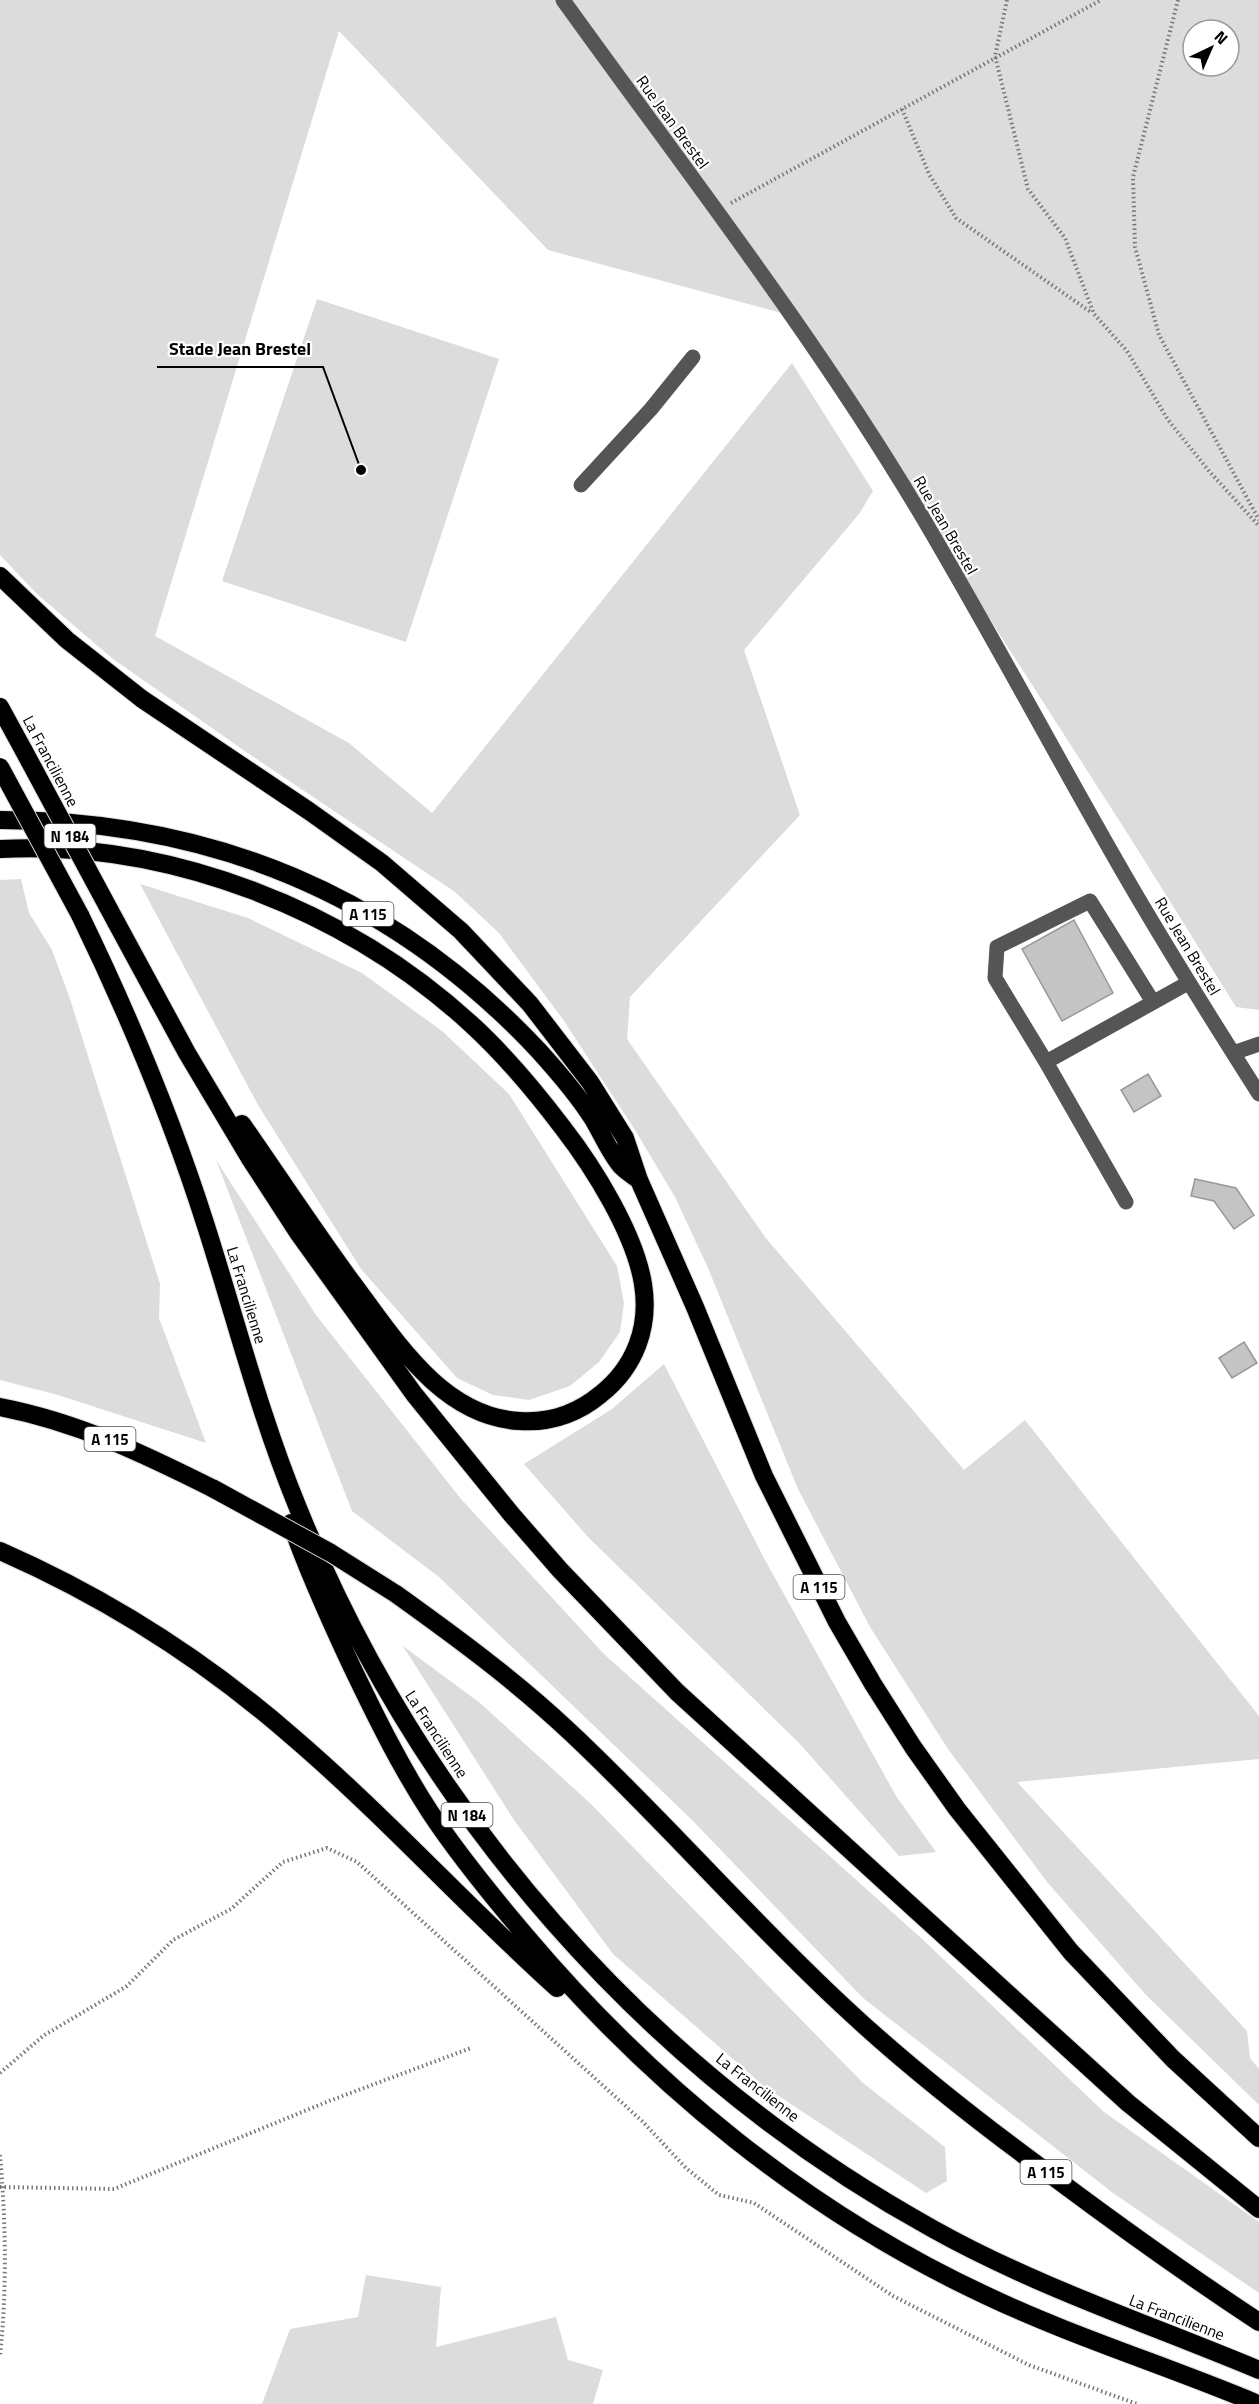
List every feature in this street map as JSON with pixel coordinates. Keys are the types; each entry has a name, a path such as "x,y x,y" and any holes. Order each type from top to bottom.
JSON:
{"highway":[{"path":"0,576 45,620 106,672 142,699 348,838 413,889 461,931 530,1004 590,1082 625,1138 639,1180"},
{"name":"La Francilienne","path":"0,707 187,1053 249,1157 337,1289 429,1413 505,1507 560,1570 677,1692 1128,2103 1259,2209"},
{"name":"La Francilienne","path":"0,767 80,915 110,976 172,1127 206,1225 264,1419 298,1510 341,1606 380,1681 422,1750 483,1838 543,1912 592,1966 655,2028 744,2103 812,2153 932,2229 1008,2267 1078,2299 1259,2370"},
{"name":"A 115","path":"0,820 54,821 111,827 186,841 223,851 293,877 367,913 442,963 486,999 541,1053 592,1117 621,1165 639,1180 695,1307 764,1476 837,1622 913,1747 957,1809 1071,1952 1173,2059 1259,2138"},
{"path":"0,849 58,850 140,860 174,866 241,887 307,915 360,943 421,983 472,1025 526,1081 580,1151 603,1188 635,1252 643,1281 644,1328 638,1347 611,1386 585,1406 569,1414 549,1421 533,1422 509,1421 486,1415 468,1407 445,1392 395,1340 339,1264 227,1101 133,954"},
{"path":"238,1333 276,1481 300,1550 336,1633 397,1756 429,1811 465,1863 542,1955 628,2046 693,2107 734,2140 851,2221 915,2258 984,2295 1258,2404"},
{"name":"La Francilienne","path":"0,1407 72,1424 116,1442 214,1489 331,1553 396,1594 483,1658 569,1731 762,1929 844,2007 944,2093 999,2137 1142,2242 1259,2322"},
{"path":"0,1551 55,1577 128,1617 196,1661 261,1710 322,1762 383,1819 513,1948 587,2014 628,2046"}],"street":[{"name":"Rue Jean Brestel","path":"563,0 796,323 916,508 1188,983 1259,1094"},
{"path":"581,485 651,409 693,357"},
{"path":"1126,1203 1046,1062 995,978 998,947 1090,901 1154,1002"},
{"path":"1046,1062 1188,983"},
{"path":"1233,1053 1259,1044"}],"path":[{"path":"1007,0 995,56 1028,189 1065,238 1094,314"},
{"path":"715,211 1101,0"},
{"path":"1178,0 1133,177 1135,247 1159,335 1259,520"},
{"path":"902,109 929,174 956,218 1094,314 1127,351 1168,420 1209,471 1259,526"},
{"path":"0,2073 43,2036 127,1986 172,1940 231,1909 283,1862 327,1848 357,1862 642,2121 686,2168 719,2195 754,2203 893,2296 1029,2365 1137,2404"},
{"path":"1,2187 114,2189 329,2101 471,2048"},
{"path":"0,2155 1,2187 6,2222 5,2301 0,2356"}],"shaded area":[{"path":"0,0 1259,0 1259,1010 1236,1007 796,317 548,250 339,31 155,636 349,743 432,813 792,363 873,491 859,514 744,650 800,815 630,997 627,1039 765,1237 964,1470 1025,1420 1259,1716 1259,1759 1017,1782 1247,2031 1250,2058 1259,2069 1259,2105 1146,1995 1047,1882 948,1749 870,1627 798,1489 708,1268 675,1197 635,1130 564,1021 499,933 455,892 252,756 113,659 37,594 0,555"},
{"path":"317,299 499,359 406,642 222,581"},
{"path":"21,879 29,913 52,950 70,999 160,1284 159,1318 206,1443 58,1395 0,1380 0,880"},
{"path":"140,884 248,918 362,973 442,1031 509,1094 617,1266 624,1303 620,1332 599,1362 570,1386 529,1400 493,1395 457,1378 361,1269 258,1105"},
{"path":"216,1160 316,1315 461,1499 604,1654 921,1938 1104,2112 1259,2222 1259,2293 1113,2193 863,1998 691,1819 439,1577 352,1511"},
{"path":"664,1364 765,1560 896,1796 936,1852 899,1856 799,1743 588,1537 524,1464 612,1409"},
{"path":"403,1646 480,1703 591,1804 863,2083 945,2147 947,2181 926,2193 765,2087 613,1954 514,1820"},
{"path":"366,2275 441,2287 436,2347 556,2317 568,2360 603,2370 593,2404 262,2404 290,2329 358,2317"}],"building":[{"path":"1074,920 1113,993 1062,1021 1022,949"},
{"path":"1148,1074 1161,1096 1134,1112 1121,1090"},
{"path":"1195,1179 1236,1188 1254,1215 1234,1229 1214,1201 1191,1196"},
{"path":"1244,1342 1257,1363 1232,1378 1219,1358"}],"place":[{"name":"Stade Jean Brestel","path":"361,470"}]}
